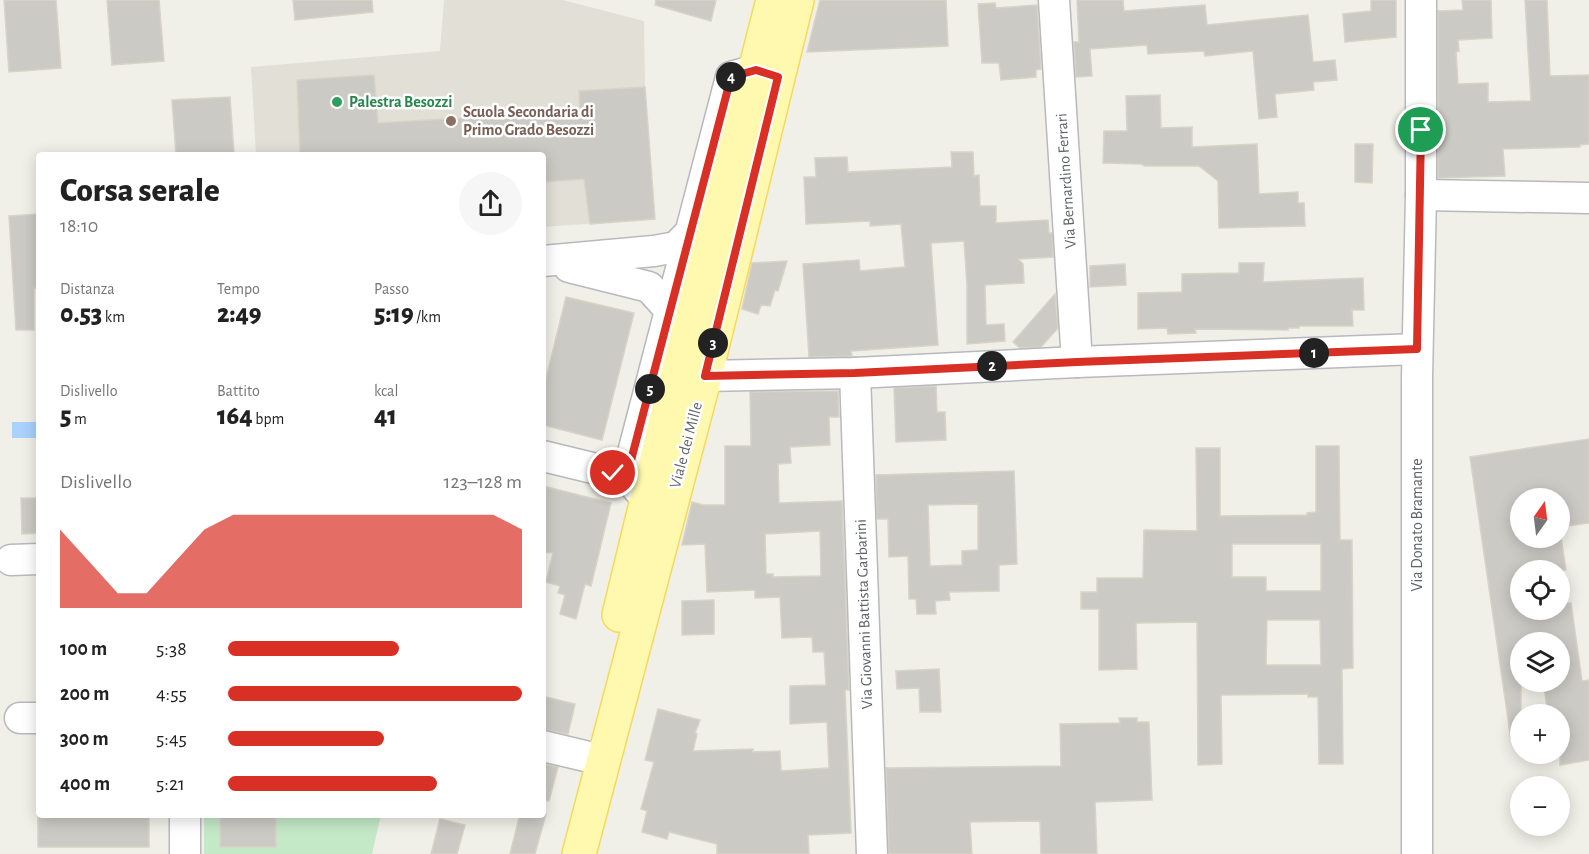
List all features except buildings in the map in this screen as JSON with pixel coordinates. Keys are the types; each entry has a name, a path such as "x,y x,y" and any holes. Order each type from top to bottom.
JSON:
{"main road":[{"name":"Viale dei Mille","path":"579,854 705,376 767,74 773,0"},
{"name":"Viale dei Mille","path":"559,854 647,498 767,74 797,0"}],"street":[{"name":"Via Bernardino Ferrari","path":"1054,0 1077,362"},
{"name":"Via Donato Bramante","path":"1417,854 1417,349 1421,195 1421,0"},
{"path":"647,498 637,488 629,468 731,77 767,74"},
{"path":"1421,195 1589,198"},
{"path":"546,264 676,247 690,232"},
{"path":"546,264 649,287 670,310"},
{"path":"705,376 855,373 1417,349"},
{"name":"Via Giovanni Battista Garbarini","path":"855,373 872,854"},
{"path":"546,457 613,473 629,468"},
{"path":"546,747 585,756"},
{"path":"185,818 185,854"}],"shaded area":[{"name":"Scuola Secondaria di Primo Grado Besozzi","path":"444,0 563,0 644,21 645,87 655,219 546,227 546,152 256,152 251,67 440,51"}],"green space":[{"path":"204,818 380,818 372,854 204,854"}],"water":[{"path":"12,422 36,422 36,438 12,438"}],"place":[{"name":"Palestra Besozzi","path":"337,102"},
{"name":"Scuola Secondaria di Primo Grado Besozzi","path":"451,121"}],"route":[{"path":"613,473 629,468 731,77 756,70 778,77 705,376 855,373 1417,349 1421,130"}]}
